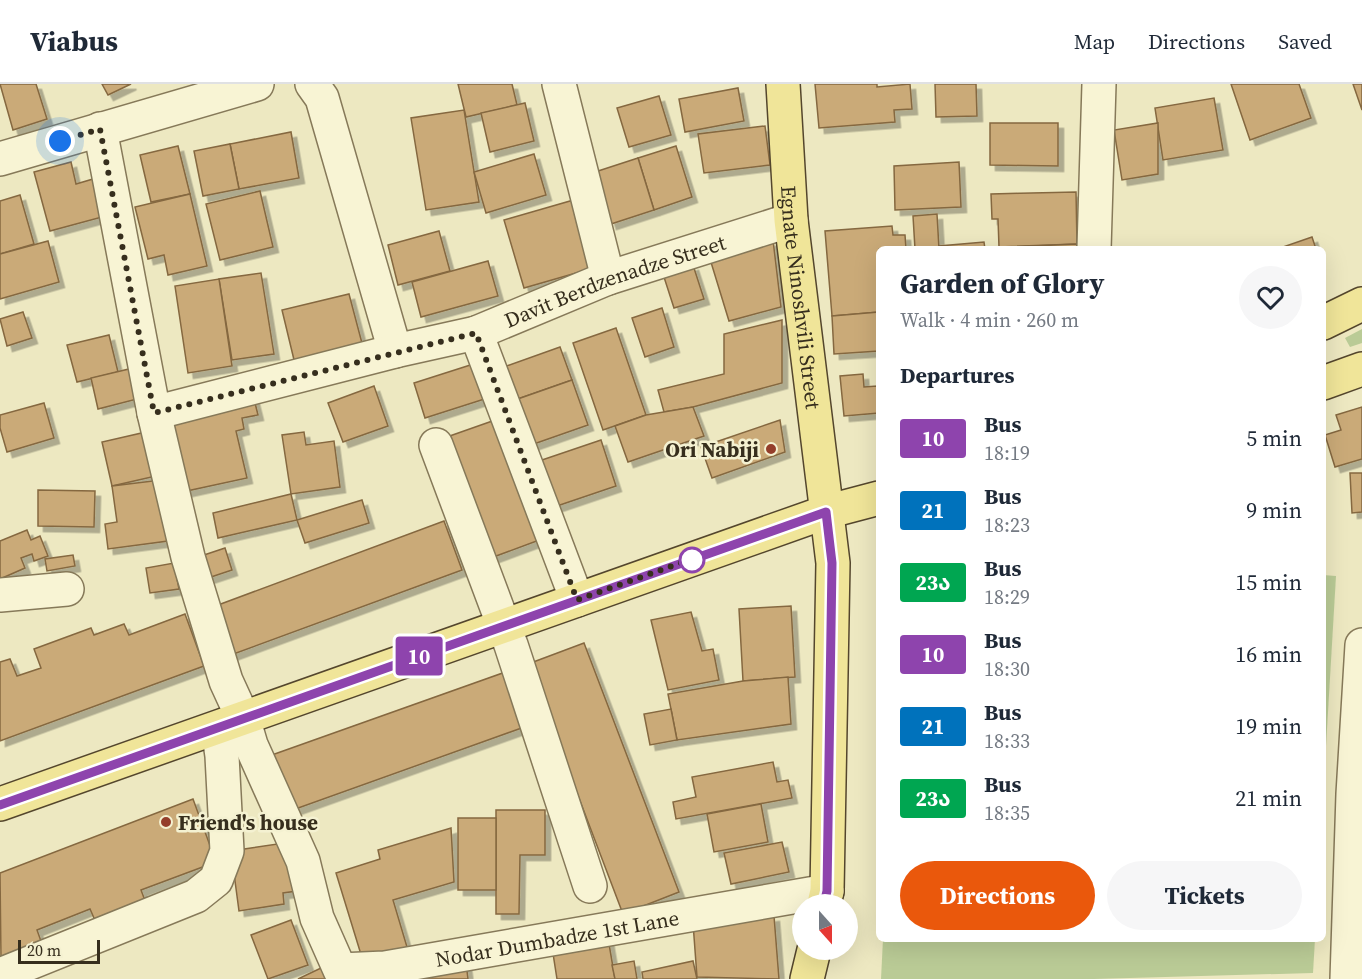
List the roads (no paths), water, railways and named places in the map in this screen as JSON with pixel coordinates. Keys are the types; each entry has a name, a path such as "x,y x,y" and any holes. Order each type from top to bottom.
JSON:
{"main road":[{"name":"Egnate Ninoshvili Street","path":"783,84 791,220 832,563 826,894"},
{"path":"1326,322 1362,304"},
{"path":"1326,382 1362,369"},
{"path":"0,804 826,512 876,499"},
{"path":"807,979 811,960"}],"street":[{"path":"0,159 257,84"},
{"path":"312,84 322,98 395,351"},
{"path":"559,84 608,278"},
{"path":"1094,246 1099,84"},
{"path":"0,975 196,896 216,880 227,850 222,756 230,723 226,681 188,557 154,413 100,129"},
{"name":"Davit Berdzenadze Street","path":"154,413 395,351 476,333 608,278 791,220"},
{"path":"476,333 577,600"},
{"path":"436,445 504,626 590,886"},
{"path":"0,596 67,589"},
{"path":"1347,979 1356,854 1362,645"},
{"name":"Nodar Dumbadze 1st Lane","path":"230,723 251,745 303,861 317,918 340,970 385,968 792,903"}],"place":[{"name":"Ori Nabiji","path":"771,449"},
{"name":"Friend's house","path":"166,822"}]}
